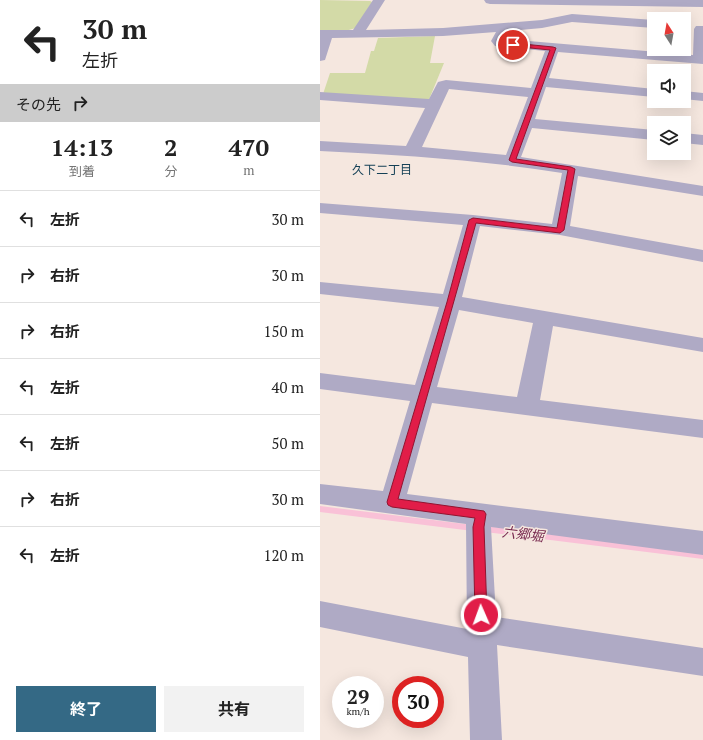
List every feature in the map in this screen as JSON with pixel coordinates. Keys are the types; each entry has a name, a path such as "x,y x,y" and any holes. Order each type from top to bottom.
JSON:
{"street":[{"path":"358,34 379,0"},
{"path":"490,0 703,3"},
{"path":"564,1 572,18"},
{"path":"320,57 323,34 443,32 542,24 572,18 647,23"},
{"path":"502,28 503,30 498,41 500,43 702,60 698,29"},
{"path":"512,160 527,123 553,48"},
{"path":"412,151 433,104 443,86 446,84 647,93"},
{"path":"320,96 433,104"},
{"path":"691,96 703,97"},
{"path":"527,123 647,134"},
{"path":"691,139 703,140"},
{"path":"320,146 412,151 512,160 703,191"},
{"path":"560,230 571,169"},
{"path":"320,208 473,220 560,230 703,256"},
{"path":"392,502 451,302 473,220"},
{"path":"320,288 451,302 703,345"},
{"path":"527,406 544,317"},
{"path":"320,381 703,429"},
{"path":"320,494 392,502 703,543"},
{"path":"481,514 478,527 486,740"},
{"path":"320,614 482,638 703,662"}],"green space":[{"path":"320,0 372,2 356,28 345,31 320,31"},
{"path":"435,36 430,63 444,63 428,102 323,94 330,73 365,73 371,51 374,51 378,38"}],"waterway":[{"name":"六郷堀","path":"320,509 473,528"},
{"name":"六郷堀","path":"485,529 703,556"}],"district":[{"name":"久下二丁目","path":"382,170"}],"route":[{"path":"481,615 478,527 481,514 392,502 451,302 473,220 560,230 571,169 512,160 527,123 536,93 553,48 513,45"}]}
